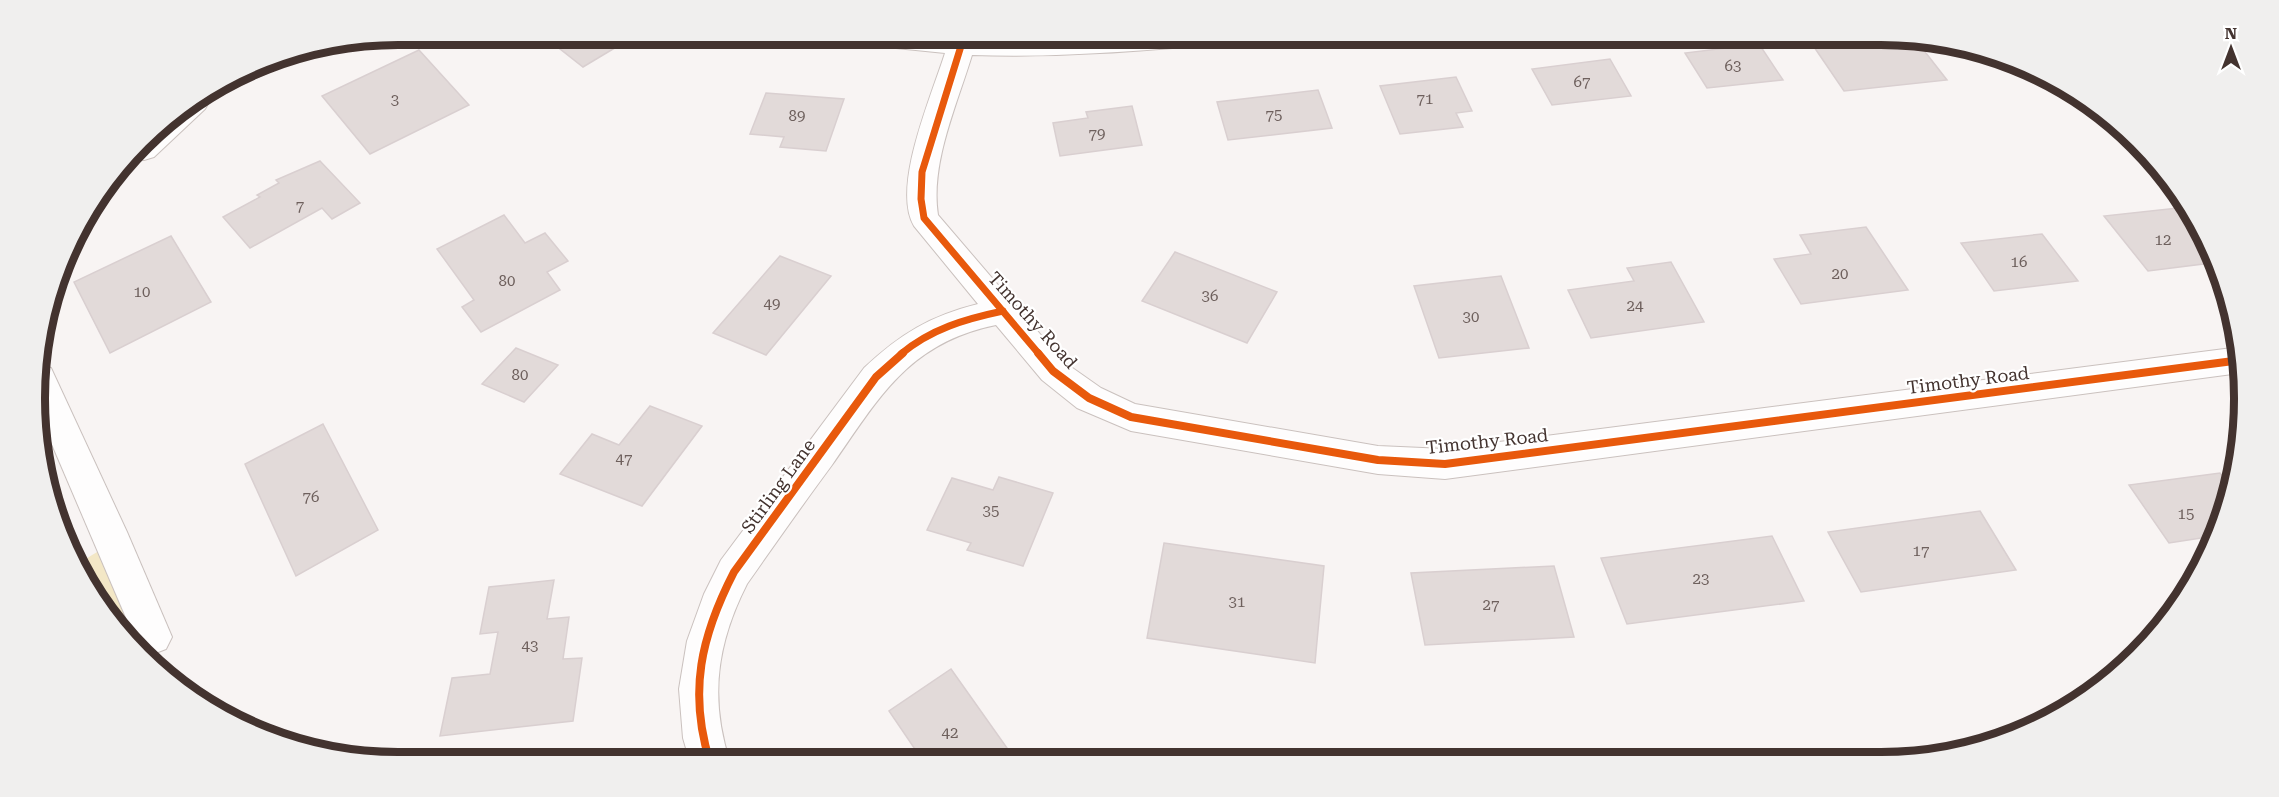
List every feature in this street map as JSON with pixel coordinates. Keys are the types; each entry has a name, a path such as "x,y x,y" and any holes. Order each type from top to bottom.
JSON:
{"street":[{"path":"952,45 1017,48 1112,45"},
{"name":"Timothy Road","path":"962,46 922,172 921,199 924,218 1053,371 1089,398 1131,417 1378,460 1445,464 2232,361"},
{"name":"Stirling Lane","path":"706,752 703,743 698,696 703,647 718,600 734,572 876,377 904,349 936,329 974,316 1003,311"},
{"path":"45,391 153,637"}],"shaded area":[{"path":"102,549 150,649 118,614 84,560"}],"building":[{"path":"555,45 620,45 583,67"},
{"path":"1760,45 1783,80 1707,88 1685,53"},
{"path":"1813,45 1922,48 1947,80 1844,91"},
{"path":"419,50 469,105 370,154 322,96"},
{"path":"1610,59 1631,96 1552,105 1532,69"},
{"path":"1456,77 1472,111 1456,113 1463,127 1400,134 1380,86"},
{"path":"1318,90 1332,128 1228,140 1217,102"},
{"path":"766,93 844,99 826,151 780,147 784,137 750,134"},
{"path":"1132,106 1142,145 1060,156 1053,123 1088,118 1086,112"},
{"path":"320,161 360,203 332,219 322,208 250,248 223,217 260,197 257,195 279,183 276,180"},
{"path":"2178,208 2198,242 2207,263 2148,271 2104,216"},
{"path":"504,215 525,243 545,233 568,261 547,272 560,290 481,332 462,307 474,300 437,249"},
{"path":"1866,227 1908,290 1801,304 1774,259 1811,254 1800,235"},
{"path":"2042,234 2078,281 1994,291 1961,243"},
{"path":"171,236 211,302 110,353 74,282"},
{"path":"1175,252 1277,292 1247,343 1142,301"},
{"path":"780,256 831,276 766,355 713,333"},
{"path":"1671,262 1704,322 1591,338 1568,290 1634,281 1627,268"},
{"path":"1501,276 1529,348 1439,358 1414,286"},
{"path":"516,348 558,365 524,402 482,384"},
{"path":"650,406 702,426 642,506 560,474 592,434 619,445"},
{"path":"323,424 378,530 296,576 245,464"},
{"path":"2220,473 2224,479 2206,537 2169,543 2129,485"},
{"path":"999,477 1053,493 1023,566 967,550 971,543 927,530 952,478 993,490"},
{"path":"1980,511 2016,570 1861,592 1828,532"},
{"path":"1772,536 1804,601 1627,624 1601,558"},
{"path":"1164,543 1324,566 1315,663 1147,638"},
{"path":"1554,566 1574,637 1425,645 1411,573"},
{"path":"554,580 547,619 569,617 563,659 582,658 573,721 440,736 452,678 490,674 498,632 480,634 489,587"},
{"path":"951,669 1010,752 917,752 889,711"}],"cycle path":[{"path":"961,46 922,172 921,199 924,218 1053,371 1089,398 1131,417 1378,460 1445,464 2232,361"},
{"path":"707,752 699,713 698,689 701,665 713,617 734,572 876,377 891,362 920,340 948,325 1003,311"}]}
